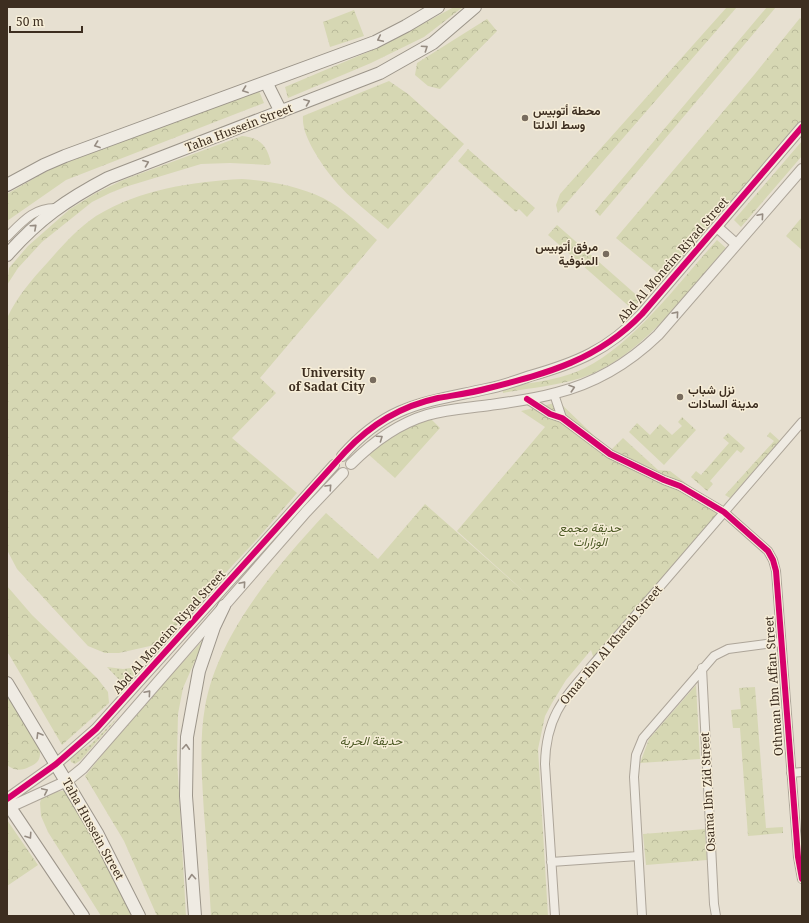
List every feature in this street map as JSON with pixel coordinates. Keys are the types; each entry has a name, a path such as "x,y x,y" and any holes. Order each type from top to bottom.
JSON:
{"main road":[{"path":"7,185 44,165 65,156 375,42 438,7"},
{"name":"Taha Hussein Street","path":"7,254 37,224 57,208 71,198 108,178 361,81 399,64 434,43 475,7"},
{"path":"266,82 281,112"},
{"path":"195,916 185,776 187,737 199,671 206,649 224,606"},
{"name":"Taha Hussein Street","path":"7,682 67,781 115,866 139,916"},
{"path":"8,803 83,916"}],"street":[{"name":"Abd Al Moneim Riyad Street","path":"342,456 366,432 402,410 431,400 488,389 566,366 606,346 620,336 642,314 802,127"},
{"path":"351,464 376,440 400,425 441,411 491,405 554,394 602,377 617,368 646,347 802,169"},
{"path":"7,237 34,212 45,208 57,208"},
{"path":"717,227 736,244"},
{"path":"488,389 491,405"},
{"path":"554,394 562,418"},
{"name":"Othman Ibn Affan Street","path":"527,399 550,414 562,418 610,454 680,486 724,512 768,551 773,560 776,571 798,857 802,879"},
{"name":"Omar Ibn Al Khatab Street","path":"555,916 546,746 549,729 555,712 565,697 594,662 802,422"},
{"name":"Abd Al Moneim Riyad Street","path":"8,803 96,729 334,465"},
{"name":"Abd Al Moneim Riyad Street","path":"8,803 67,781 86,764 306,512 343,473"},
{"path":"642,916 634,777 636,755 646,735 702,668 714,656 723,651 781,642"},
{"name":"Osama Ibn Zid Street","path":"702,668 714,904 716,916"},
{"path":"125,698 135,708"},
{"path":"791,773 802,772"},
{"path":"551,862 638,856"}],"green space":[{"path":"454,7 463,7 424,37 371,63 288,98 285,87 382,46"},
{"path":"727,7 737,7 558,213 556,205 560,194"},
{"path":"767,7 776,7 600,216 595,211"},
{"path":"354,10 364,36 330,47 323,22"},
{"path":"800,18 802,20 802,120 665,279 616,238 754,75"},
{"path":"487,19 497,31 440,89 428,86 415,75 417,63"},
{"path":"389,81 408,94 464,144 388,229 347,193 330,174 310,143 304,129 303,116"},
{"path":"259,91 264,103 66,180 7,221 7,194 54,167"},
{"path":"242,136 254,139 265,147 271,163 269,165 230,163 201,164 110,193 92,202 42,242 18,268 7,285 9,268 28,246 70,209 96,193 123,180"},
{"path":"802,141 802,156 741,227 734,220"},
{"path":"468,149 535,208 527,217 519,209 516,212 458,161"},
{"path":"242,179 283,185 304,190 323,198 345,212 377,240 260,378 276,393 232,438 297,493 258,538 163,640 150,646 119,653 105,653 88,646 17,569 7,550 7,318 25,288 36,275 70,238 96,216 131,199 167,188 204,182"},
{"path":"802,217 802,250 786,236"},
{"path":"557,225 641,299 632,309 548,235"},
{"path":"717,240 726,248 661,323 623,356 603,369 572,381 503,393 502,388 549,380 576,372 596,362 634,332 652,314"},
{"name":"حديقة الحرية","path":"559,402 610,451 623,438 658,470 670,471 724,512 595,662 591,650 566,680 545,716 538,749 548,916 211,916 202,773 203,720 212,680 222,653 252,602 288,555 326,513 378,559 425,504 529,596 457,531 545,427 521,411"},
{"path":"682,417 696,430 664,465 629,432 637,423 650,435 660,424 672,435 682,426 678,422"},
{"path":"430,418 440,428 395,478 368,454 388,436"},
{"path":"770,432 780,441 730,498 725,495 774,441 767,436"},
{"path":"728,433 745,448 741,453 737,450 710,481 713,484 707,491 691,477 696,471 701,475 729,443 723,438"},
{"path":"7,586 32,615 97,678 108,692 109,703 62,745 7,651"},
{"path":"205,638 183,688 178,714 177,758 186,916 157,916 124,841 85,776 138,711"},
{"path":"146,666 130,685 125,686 107,667 123,669"},
{"path":"696,685 700,759 640,763 649,739"},
{"path":"755,687 766,828 783,827 783,833 748,836 740,728 733,728 731,710 741,709 739,688"},
{"path":"7,695 29,726 38,744 40,752 39,759 34,765 19,770 7,765"},
{"path":"120,715 81,760 75,764 71,762 70,757 90,745"},
{"path":"66,790 80,810 135,916 101,916 48,832 41,816 40,803 42,795"},
{"path":"7,820 38,865 7,886"},
{"path":"705,829 707,860 646,865 643,834"}],"cycle path":[{"path":"7,799 56,764 96,729 345,452 365,433 387,418 411,406 438,398 483,390 532,377 571,363 608,343 642,314 802,127"},
{"path":"527,399 550,414 562,418 610,454 680,486 724,512 768,551 773,560 776,571 798,857 802,879"}],"place":[{"name":"محطة أتوبيس وسط الدلتا","path":"525,118"},
{"name":"مرفق أتوبيس المنوفية","path":"606,254"},
{"name":"University of Sadat City","path":"373,380"},
{"name":"نزل شباب مدينة السادات","path":"680,397"}],"park label":[{"name":"حديقة مجمع الوزارات","path":"590,535"}]}
